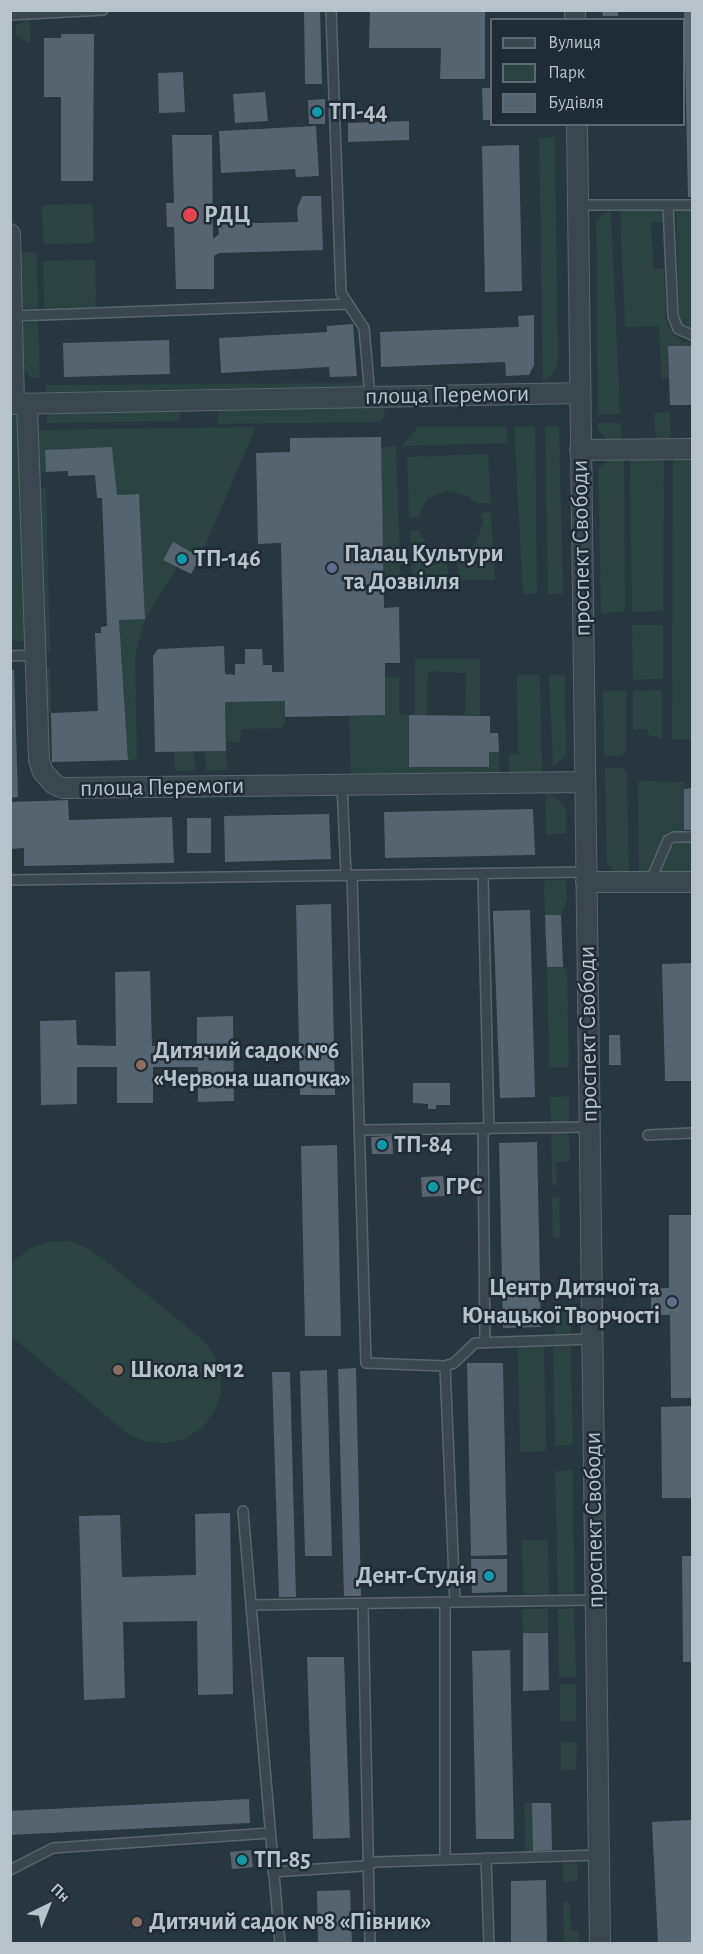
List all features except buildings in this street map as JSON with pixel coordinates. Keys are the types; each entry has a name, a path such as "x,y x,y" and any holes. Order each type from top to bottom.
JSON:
{"street":[{"name":"проспект Свободи","path":"577,126 600,1944"},
{"path":"10,234 17,404"},
{"name":"площа Перемоги","path":"580,393 17,404 36,655 39,760 43,772 54,784 63,788 584,782"},
{"path":"580,450 693,449"},
{"path":"586,878 693,882"}],"lane":[{"path":"10,15 103,10"},
{"path":"332,10 341,293 364,328 369,396"},
{"path":"578,205 693,205"},
{"path":"668,205 673,316 678,329 693,335"},
{"path":"12,316 348,304"},
{"path":"10,656 36,655"},
{"path":"342,785 349,875 366,1363 445,1366 454,1363 475,1343 592,1339"},
{"path":"650,882 668,840 674,837 693,837"},
{"path":"483,874 486,1129 484,1343"},
{"path":"10,880 483,874 586,878"},
{"path":"359,1130 589,1127"},
{"path":"648,1135 693,1133"},
{"path":"445,1366 450,1602 445,1860"},
{"path":"243,1511 280,1944"},
{"path":"251,1605 595,1600"},
{"path":"363,1604 370,1944"},
{"path":"10,1869 53,1848 270,1833"},
{"path":"273,1872 369,1863 598,1855"},
{"path":"486,1858 489,1944"}],"green space":[{"path":"30,18 31,44 16,35 16,25"},
{"path":"555,137 558,365 543,381 539,138"},
{"path":"93,204 94,243 43,244 42,205"},
{"path":"611,211 620,414 598,414 596,222 604,213"},
{"path":"620,211 662,211 663,222 651,222 654,269 664,269 666,318 673,335 685,342 692,342 692,346 668,347 669,378 661,378 659,326 625,327"},
{"path":"676,211 692,211 692,329 683,325 679,314"},
{"path":"20,252 37,253 38,309 27,309 21,305"},
{"path":"95,260 96,307 44,308 43,261"},
{"path":"38,320 40,378 30,378 22,365 21,326 28,321"},
{"path":"363,383 363,386 46,392 46,385"},
{"path":"384,407 385,416 380,422 218,424 218,410"},
{"path":"180,411 180,421 47,423 47,414"},
{"path":"10,412 19,419 29,641 11,641"},
{"path":"670,412 671,441 656,441 654,413"},
{"path":"598,423 621,423 622,442 610,442 598,430"},
{"path":"256,427 200,557 164,560 177,567 145,619 135,656 137,759 128,760 119,620 145,618 139,494 117,495 112,447 45,451 46,472 36,473 35,430"},
{"path":"418,427 507,427 508,443 402,446"},
{"path":"514,427 535,427 537,594 523,594"},
{"path":"545,427 559,427 563,594 548,594"},
{"path":"396,446 401,581 395,581 395,591 383,591 381,447"},
{"path":"488,454 491,503 476,503 468,496 447,490 427,499 418,518 409,518 407,457"},
{"path":"610,457 624,457 625,612 601,613 598,470"},
{"path":"630,457 664,457 663,611 632,612"},
{"path":"673,457 692,457 692,739 672,739"},
{"path":"36,488 46,488 50,652 41,652"},
{"path":"491,512 495,580 458,580 458,555 476,543 483,523 481,513"},
{"path":"418,530 429,548 447,555 448,580 412,581 410,531"},
{"path":"632,625 663,625 663,679 633,680"},
{"path":"415,659 480,659 480,715 465,715 466,673 428,671 427,715 415,715"},
{"path":"42,668 50,668 51,713 43,714"},
{"path":"517,675 540,675 542,774 509,774 509,754 518,754"},
{"path":"549,675 565,675 566,755 553,767"},
{"path":"385,677 399,677 399,714 409,715 409,767 488,767 489,752 499,752 499,775 351,777 349,716 385,715"},
{"path":"662,690 662,739 649,735 646,729 633,730 633,691"},
{"path":"603,691 626,691 626,751 621,756 604,756"},
{"path":"285,701 285,723 281,728 241,729 240,742 226,742 225,702"},
{"path":"174,751 194,751 195,770 175,771"},
{"path":"205,751 226,751 227,770 206,771"},
{"path":"605,768 622,768 627,773 629,875 613,871 607,864"},
{"path":"638,781 684,782 684,832 670,832 664,836 647,875 639,875"},
{"path":"545,789 566,808 566,833 546,835"},
{"path":"678,841 692,841 692,875 657,875 666,851"},
{"path":"544,880 566,880 567,901 561,915 545,915"},
{"path":"547,967 563,967 567,971 569,1067 549,1067"},
{"path":"569,1096 569,1122 551,1122 550,1097"},
{"path":"551,1133 569,1133 570,1162 556,1162 557,1185 552,1185"},
{"path":"552,1197 559,1197 560,1238 553,1238"},
{"path":"68,1241 86,1247 102,1258 203,1340 214,1355 220,1373 221,1392 215,1410 204,1426 187,1438 167,1443 146,1442 127,1433 11,1336 11,1267 16,1259 31,1248 49,1242"},
{"path":"554,1304 571,1304 571,1335 555,1336"},
{"path":"571,1345 573,1445 555,1446 553,1346"},
{"path":"544,1346 546,1451 520,1452 518,1347"},
{"path":"573,1470 574,1593 558,1594 555,1471"},
{"path":"522,1540 548,1540 549,1594 523,1594"},
{"path":"574,1608 576,1677 559,1677 558,1609"},
{"path":"522,1609 548,1609 548,1633 523,1633"},
{"path":"560,1684 576,1684 576,1721 560,1721"},
{"path":"561,1742 577,1742 576,1770 561,1770"},
{"path":"524,1803 532,1803 533,1851 552,1852 525,1854"},
{"path":"563,1860 577,1860 578,1881 563,1882"},
{"path":"563,1902 570,1902 571,1931 578,1931 578,1943 564,1943"}],"place":[{"name":"ТП-44","path":"317,112"},
{"name":"РДЦ","path":"190,215"},
{"name":"ТП-146","path":"182,559"},
{"name":"Палац Культури та Дозвілля","path":"332,568"},
{"name":"Дитячий садок №6 «Червона шапочка»","path":"141,1065"},
{"name":"ТП-84","path":"382,1145"},
{"name":"ГРС","path":"433,1187"},
{"name":"Центр Дитячої та Юнацької Творчості","path":"672,1302"},
{"name":"Школа №12","path":"118,1370"},
{"name":"Дент-Студія","path":"489,1576"},
{"name":"ТП-85","path":"242,1860"},
{"name":"Дитячий садок №8 «Півник»","path":"137,1922"}]}
